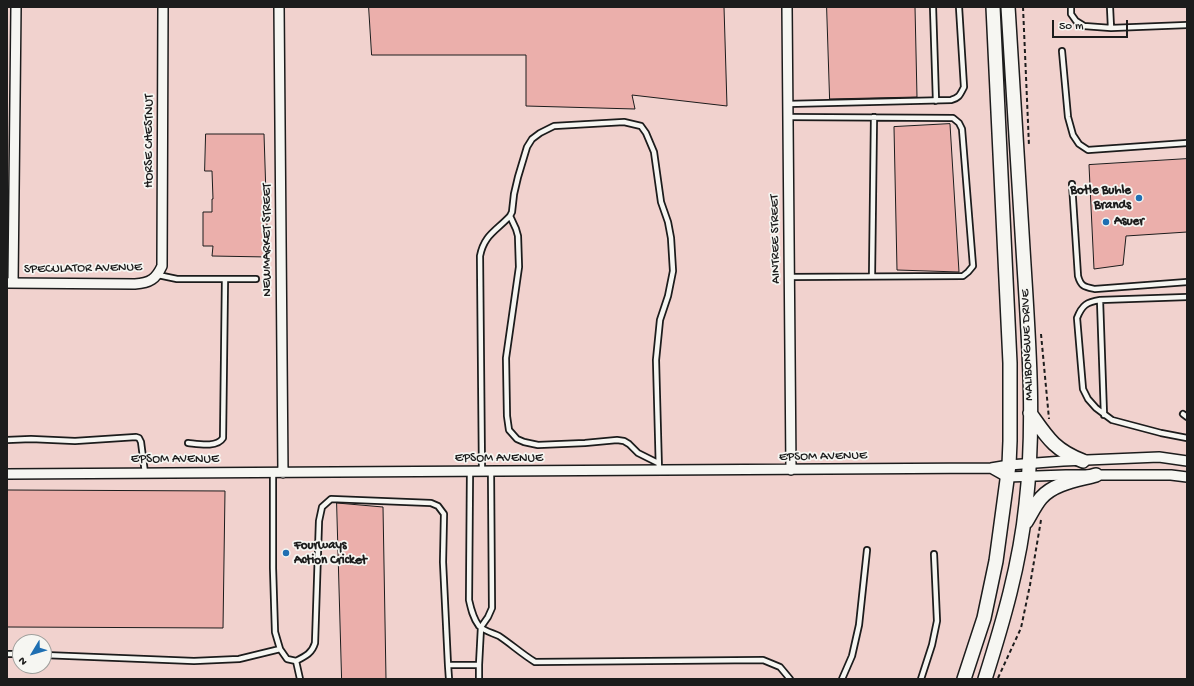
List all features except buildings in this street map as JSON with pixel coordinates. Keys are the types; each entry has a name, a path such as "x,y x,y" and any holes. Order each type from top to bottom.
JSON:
{"main road":[{"name":"MALIBONGWE DRIVE","path":"964,679 984,618 996,561 1008,471 1010,441 1010,363 992,7"},
{"name":"MALIBONGWE DRIVE","path":"985,679 1003,621 1016,568 1029,470 1030,365 1008,7"},
{"path":"1030,413 1051,443 1069,456 1083,461"},
{"path":"1022,528 1040,498 1046,492 1057,486 1096,475"}],"street":[{"path":"10,283 16,7"},
{"name":"HORSE CHESTNUT","path":"158,275 162,266 163,7"},
{"name":"NEWMARKET STREET","path":"279,7 283,473"},
{"name":"AINTREE STREET","path":"787,7 791,470"},
{"name":"SPECULATOR AVENUE","path":"10,283 135,284 145,283 158,275"},
{"name":"EPSOM AVENUE","path":"1008,471 1029,470 1063,461 1159,457 1187,461"},
{"name":"EPSOM AVENUE","path":"7,474 491,472 658,467 791,470 991,468 1008,471 1029,470 1096,475 1171,475 1187,477"}],"lane":[{"path":"933,7 936,101"},
{"path":"787,104 936,101 957,98 960,96 964,87 959,7"},
{"path":"1071,7 1071,14 1076,21 1084,26 1111,28 1187,25"},
{"path":"1110,7 1111,28"},
{"path":"1062,51 1068,117 1073,135 1079,144 1088,150 1187,143"},
{"path":"787,117 953,118 959,123 962,129 973,266 963,276 789,277"},
{"path":"872,276 874,117"},
{"path":"482,472 480,256 482,245 486,239 510,216 518,177 527,147 532,139 540,132 554,126 624,122 640,126 646,133 654,152 661,202 668,222 671,238 673,271 668,296 660,320 656,360 658,467"},
{"path":"1072,184 1078,276 1080,282 1085,287 1095,289 1187,282"},
{"path":"510,216 518,236 519,267 506,358 507,416 509,430 517,439 538,445 617,440 624,441 658,467"},
{"path":"158,275 177,279 256,279"},
{"path":"188,443 215,444 223,438 224,279"},
{"path":"1187,297 1090,301 1081,309 1077,318 1084,389 1088,399 1104,415 1112,420 1136,427 1187,438"},
{"path":"1100,300 1104,415"},
{"path":"7,440 31,439 75,441 136,437 142,442 145,473"},
{"path":"470,472 469,600 474,619 480,627 498,636 535,662 763,660 780,667 787,673 790,679"},
{"path":"480,679 480,627 488,617 492,608 491,472"},
{"path":"273,473 272,568 275,632 280,649 287,658 296,661 309,654 313,649 315,642 319,521 322,507 331,499 431,503 438,506 444,514 443,562 448,679"},
{"path":"842,679 852,656 859,625 867,550"},
{"path":"921,679 932,645 937,621 934,554"},
{"path":"52,655 194,661 239,659 280,649"},
{"path":"296,661 300,679"},
{"path":"448,665 479,665"}],"path":[{"path":"1023,7 1029,152"},
{"path":"1041,333 1050,426"},
{"path":"998,679 1021,628 1042,518"}],"shaded area":[{"path":"7,7 1187,7 1187,679 7,679"}],"place":[{"name":"Botle Buhle Brands","path":"1139,198"},
{"name":"Asuer","path":"1106,222"},
{"name":"Fourways Action Cricket","path":"286,553"}]}
